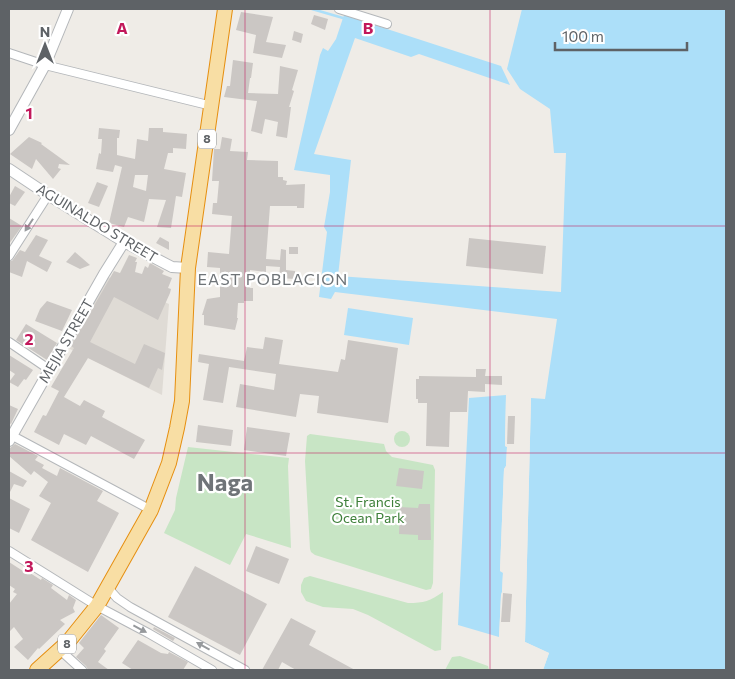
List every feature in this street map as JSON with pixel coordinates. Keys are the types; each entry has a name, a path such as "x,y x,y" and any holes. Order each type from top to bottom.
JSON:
{"highway":[{"name":"8","path":"37,670 68,642 93,613 151,510 169,463 182,401 188,268 225,9"}],"street":[{"path":"9,130 45,65 68,9"},
{"path":"339,9 387,24"},
{"path":"9,53 45,65 212,106"},
{"name":"AGUINALDO STREET","path":"9,169 124,242 172,267 188,268"},
{"path":"9,256 48,195"},
{"name":"MEJIA STREET","path":"10,437 124,242"},
{"path":"9,342 50,370"},
{"path":"10,437 151,510"},
{"path":"9,551 97,606 212,670"},
{"path":"108,588 117,598 130,607 245,670"},
{"path":"60,650 82,670"}],"shaded area":[{"path":"104,275 169,304 162,395 66,347"}],"green space":[{"path":"399,431 405,431 410,436 408,445 399,447 394,442 394,436"},
{"name":"St. Francis Ocean Park","path":"310,434 384,444 386,451 392,457 433,465 435,470 433,583 431,589 426,590 315,555 311,552 305,461 307,436"},
{"path":"188,447 289,458 291,548 246,534 230,565 164,533 175,510"},
{"path":"310,576 408,603 427,601 443,592 441,650 435,651 353,609 323,607 306,601 301,592 301,585 304,578"},
{"path":"460,656 488,666 489,670 445,670 452,657"}],"water":[{"path":"522,9 726,9 726,670 543,670 549,653 525,642 531,398 545,399 557,319 335,292 331,299 319,297 327,232 324,227 330,192 330,175 294,170 320,55 323,48 328,51 336,39 344,15 501,66 510,85 419,54 411,57 355,38 314,154 351,160 338,276 561,292 566,153 554,153 550,109 520,89 507,69"},
{"path":"348,308 413,318 409,345 344,335"},
{"path":"506,395 505,446 507,447 506,466 504,469 500,571 503,572 499,637 458,625 469,398"}],"pier":[{"path":"506,395 508,396 509,466 507,470 503,570 505,572 505,592 501,638 499,640 503,573 500,571 504,469 506,466 507,447 505,446"},
{"path":"529,398 531,398 525,642 549,653 543,670 541,670 546,655 523,643"}],"building":[{"path":"241,12 273,17 266,42 286,45 282,58 253,53 256,35 236,30"},
{"path":"314,15 328,19 325,30 311,24"},
{"path":"294,31 303,34 301,43 292,40"},
{"path":"233,60 253,63 248,93 278,94 280,66 298,70 289,107 291,107 287,138 276,136 278,122 265,119 262,134 251,131 257,101 224,97 227,86 230,86"},
{"path":"99,128 120,130 119,138 117,138 117,155 135,159 137,139 148,141 149,128 163,128 163,132 187,134 186,149 173,148 173,153 168,153 164,169 186,173 182,197 176,196 171,228 157,227 166,200 149,199 144,222 128,217 124,227 109,223 122,167 115,165 113,172 96,169 99,153 101,154 102,139 98,139","holes":["135,175 148,175 146,191 133,187"]},
{"path":"29,137 42,143 70,165 59,164 58,168 61,169 53,179 36,159 32,169 10,154"},
{"path":"222,137 232,139 230,151 248,152 247,160 278,161 278,177 283,177 283,180 287,181 286,185 305,184 304,208 297,208 297,206 270,206 266,259 280,260 281,249 286,250 286,270 295,271 295,279 279,278 280,267 266,266 266,272 250,270 249,288 253,288 253,301 238,303 238,318 235,330 204,325 204,315 202,315 207,299 220,297 220,268 207,267 208,252 229,254 232,216 212,214 213,203 217,203 219,181 212,181 214,149 220,149"},
{"path":"97,182 108,186 99,207 88,203"},
{"path":"15,186 25,192 15,206 9,203 9,197"},
{"path":"9,218 22,226 9,244"},
{"path":"36,235 48,240 39,256 52,262 47,272 27,261 22,277 9,272 10,261 20,250 25,252"},
{"path":"160,237 169,242 169,250 156,243"},
{"path":"469,238 546,246 543,274 466,266"},
{"path":"289,247 298,247 298,254 289,254"},
{"path":"75,252 90,265 80,269 66,262"},
{"path":"129,255 137,258 135,272 142,274 145,266 148,268 150,263 164,271 162,274 172,278 168,288 171,289 170,293 158,320 114,297 90,342 135,364 144,344 165,353 162,370 158,368 149,388 88,358 64,397 80,406 84,400 105,411 102,417 145,440 134,459 91,436 86,445 64,434 59,445 34,432 43,415 46,416 59,391 51,387 74,348 71,346 114,271 120,273"},
{"path":"47,301 72,310 62,331 35,321 40,309"},
{"path":"26,324 57,343 47,360 16,340"},
{"path":"265,337 283,340 279,364 338,372 341,359 345,360 348,340 398,348 388,423 317,413 319,396 300,394 296,417 236,407 240,384 274,390 276,374 229,367 223,403 203,400 209,364 198,362 199,354 244,361 247,347 263,349"},
{"path":"9,355 33,370 18,387 9,382 15,374 9,370"},
{"path":"476,369 486,369 485,376 502,376 502,385 485,384 485,392 468,391 467,412 450,412 449,447 426,446 427,403 418,403 418,399 416,399 416,379 419,379 419,376 476,377"},
{"path":"9,405 18,409 11,424 9,423"},
{"path":"508,416 515,416 514,444 507,444"},
{"path":"198,425 233,430 231,446 196,442"},
{"path":"247,427 290,433 286,456 244,450"},
{"path":"15,444 38,456 35,460 44,465 42,468 57,476 60,468 103,491 97,501 119,513 88,572 31,540 51,503 39,496 48,482 34,471 31,475 9,456 10,448"},
{"path":"399,468 424,471 422,489 396,486"},
{"path":"9,471 27,481 23,487 14,484 9,494"},
{"path":"9,498 30,509 19,533 9,528"},
{"path":"419,504 430,504 431,540 418,540 418,535 399,534 400,507 418,508"},
{"path":"256,546 289,559 279,584 246,571"},
{"path":"9,562 26,573 27,571 53,585 51,588 67,600 69,595 76,600 73,608 75,612 60,620 65,624 38,648 28,660 14,647 23,639 14,627 9,632 9,604 17,594 13,592 15,589 9,585"},
{"path":"195,566 267,604 240,655 168,617"},
{"path":"503,593 512,594 510,622 501,622"},
{"path":"101,615 119,628 104,649 106,651 98,662 109,670 88,670 76,657 84,648 79,643"},
{"path":"291,618 316,631 309,645 355,670 296,670 282,662 278,670 262,670"},
{"path":"154,627 175,638 173,641 153,629"},
{"path":"138,640 161,653 168,654 169,652 188,662 183,670 133,670 122,663"}],"waterway":[{"path":"312,9 343,18"}],"district":[{"name":"EAST POBLACION","path":"273,279"},
{"name":"Naga","path":"225,483"}]}
